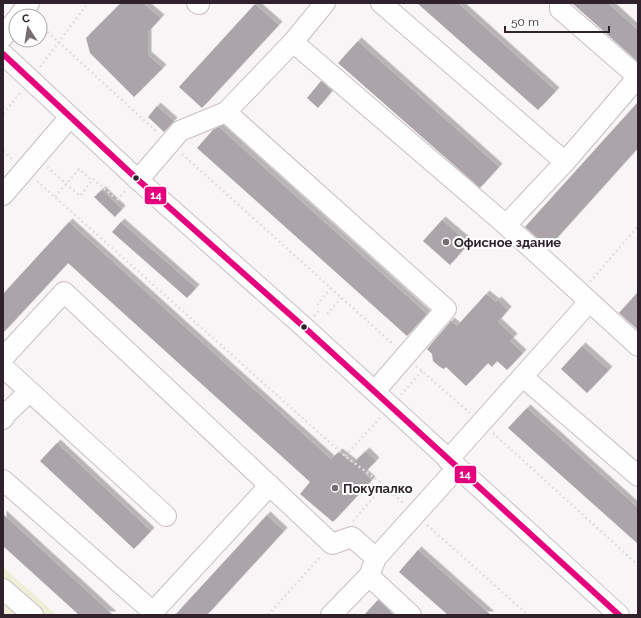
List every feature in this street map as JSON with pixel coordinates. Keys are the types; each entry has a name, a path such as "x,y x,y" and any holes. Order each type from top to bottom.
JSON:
{"street":[{"path":"138,180 180,130 226,112 293,42 325,3"},
{"path":"381,3 565,162"},
{"path":"506,225 565,162 638,77 560,9 560,3"},
{"path":"293,42 506,225 638,346"},
{"path":"3,54 138,180 375,391 452,464 619,615"},
{"path":"226,112 446,309 375,391"},
{"path":"3,195 70,117"},
{"path":"3,358 64,292 332,544 352,537 372,567 411,615"},
{"path":"331,615 416,514 482,423 523,377 585,298"},
{"path":"3,367 166,516"},
{"path":"523,377 638,476"},
{"path":"3,419 7,413 29,392"},
{"path":"3,480 153,612 270,485"},
{"path":"3,589 33,615"}],"path":[{"path":"3,114 88,3"},
{"path":"48,34 638,565"},
{"path":"3,151 30,163 66,184 80,196 92,181"},
{"path":"30,163 55,197 345,456 384,486 528,615"},
{"path":"55,197 79,169 92,181 93,179 113,196"},
{"path":"585,298 638,226"},
{"path":"317,305 331,288"},
{"path":"327,314 341,298"}],"green space":[{"path":"3,567 57,615 3,615"}],"building":[{"path":"121,3 143,3 161,18 148,32 148,55 163,68 134,97 90,53 86,38"},
{"path":"417,3 458,3 556,91 538,110"},
{"path":"572,3 608,3 638,30 638,62"},
{"path":"255,4 279,25 202,108 179,87"},
{"path":"358,41 499,167 480,188 338,63"},
{"path":"321,81 332,91 318,108 307,98"},
{"path":"638,102 638,148 548,248 525,227"},
{"path":"157,106 174,121 164,132 148,117"},
{"path":"219,127 427,314 407,336 197,148 213,130"},
{"path":"102,190 122,209 115,217 94,197"},
{"name":"Офисное здание","path":"442,220 469,243 450,265 423,241"},
{"path":"69,222 331,459 339,452 353,463 366,451 376,461 364,473 372,480 333,522 300,494 310,482 68,263 3,333 3,294"},
{"path":"121,222 196,288 187,298 112,232"},
{"path":"638,292 638,330 619,313"},
{"path":"486,294 496,302 498,300 508,310 498,322 514,337 510,341 523,353 507,370 497,361 492,367 488,363 466,386 446,367 444,369 433,361 432,354 427,349 451,321 457,326"},
{"path":"582,346 609,370 587,393 561,369"},
{"path":"527,408 638,508 638,544 508,428"},
{"path":"57,443 151,531 134,549 40,461"},
{"path":"3,514 113,615 79,615 3,546"},
{"path":"267,515 284,531 207,615 175,615"},
{"path":"418,550 491,615 448,615 399,572"},
{"path":"378,600 394,615 364,615"}],"transit line":[{"name":"14","path":"3,54 136,178 304,327 619,615"}],"place":[{"name":"Офисное здание","path":"446,242"},
{"name":"Покупалко","path":"335,488"}]}
